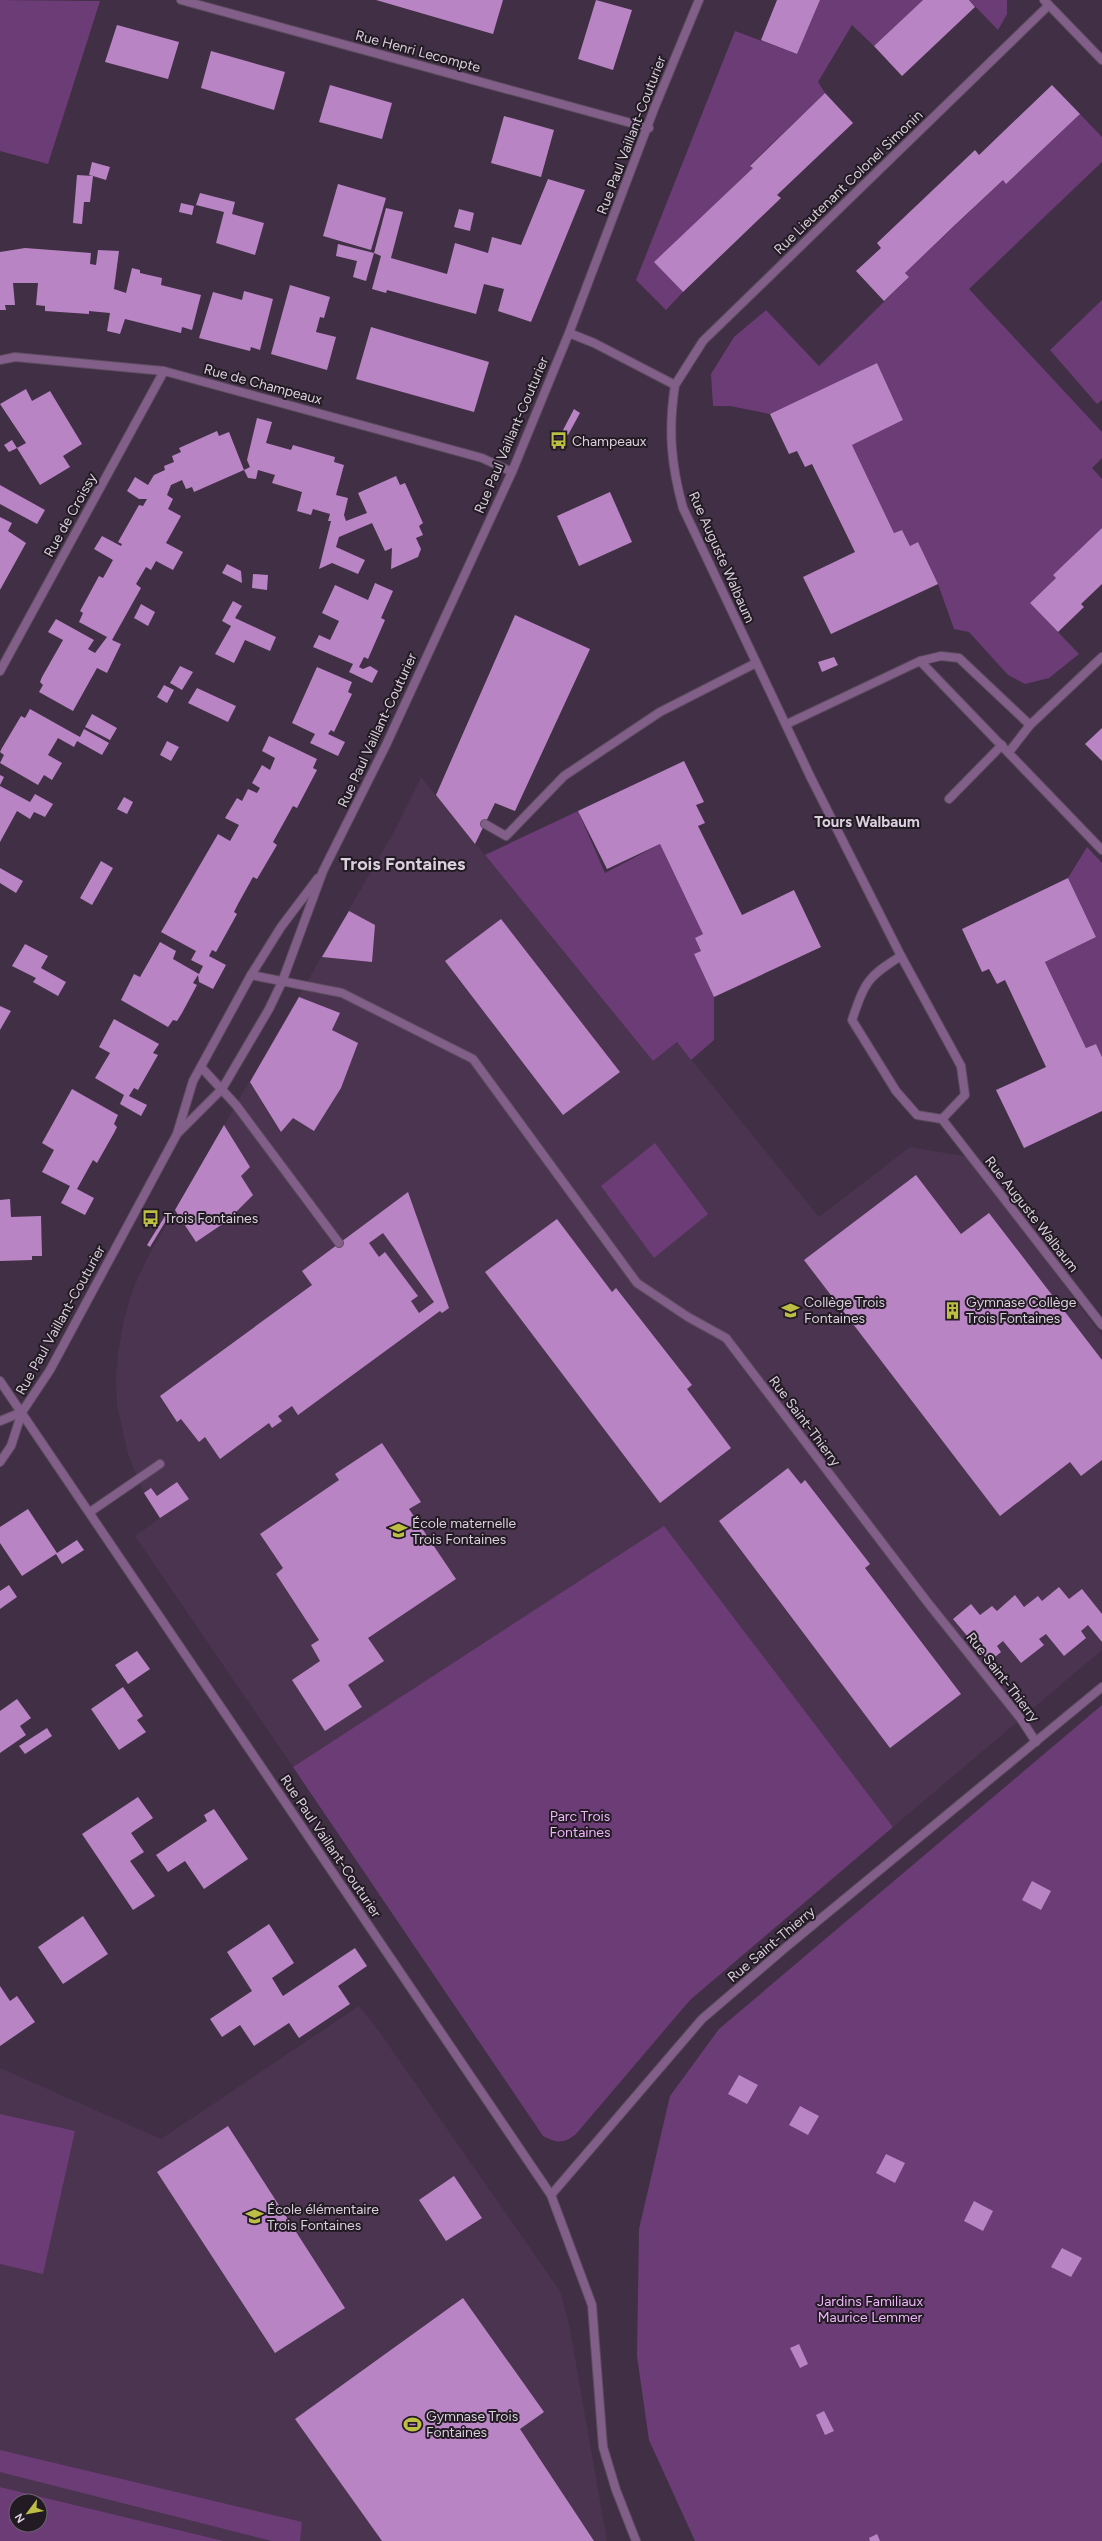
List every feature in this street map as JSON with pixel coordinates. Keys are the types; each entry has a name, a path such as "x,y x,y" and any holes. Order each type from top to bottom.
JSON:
{"street":[{"name":"Rue Henri Lecompte","path":"181,0 649,128"},
{"name":"Rue Paul Vaillant-Couturier","path":"177,1134 222,1089 269,1009 282,982 323,871 386,745 512,472 569,333 649,128 654,109 699,0"},
{"name":"Rue Lieutenant Colonel Simonin","path":"675,385 703,341 1047,2 1102,60"},
{"path":"569,333 594,343 675,385"},
{"name":"Rue de Champeaux","path":"0,360 15,357 164,371 482,458 512,472"},
{"name":"Rue de Croissy","path":"0,672 164,371"},
{"name":"Rue Auguste Walbaum","path":"675,385 670,419 676,481 684,508 756,663 787,724 811,778 901,956 961,1066 965,1095 942,1119 1102,1325"},
{"path":"787,724 920,661 941,656 959,658 1030,725"},
{"path":"1009,752 1030,725 1102,658"},
{"path":"920,661 1102,850"},
{"path":"485,824 506,836 564,776 660,712 756,663"},
{"path":"949,799 1002,745"},
{"name":"Rue Paul Vaillant-Couturier","path":"323,871 281,927 251,975 193,1081 177,1134 50,1370 22,1412 551,2195 592,2305 603,2447 616,2490 636,2541"},
{"path":"901,956 879,970 863,987 852,1020 896,1091 917,1115 942,1119"},
{"path":"251,975 282,982"},
{"name":"Rue Saint-Thierry","path":"282,982 342,993 473,1059 534,1139 637,1283 688,1317 726,1338 928,1603 1021,1719 1036,1742"},
{"path":"201,1067 222,1089 251,1125 339,1243"},
{"path":"0,1381 22,1412"},
{"path":"0,1421 22,1412"},
{"path":"0,1462 11,1446 22,1412"},
{"path":"90,1512 160,1464"},
{"name":"Rue Saint-Thierry","path":"551,2195 702,2019 785,1948 1102,1687"}],"shaded area":[{"name":"Collège Trois Fontaines","path":"421,777 653,1061 677,1042 819,1217 910,1147 969,1157 1102,1336 1102,1650 893,1827 664,1527 293,1767 135,1536 160,1518 144,1493 128,1454 117,1405 116,1378 118,1354 124,1319 133,1289 146,1260 395,830"},
{"name":"École élémentaire Trois Fontaines","path":"359,2006 378,2030 560,2291 569,2324 607,2541 224,2541 48,2499 48,2493 25,2493 0,2487 0,2068 161,2139"}],"green space":[{"path":"0,0 100,1 48,164 0,151"},
{"path":"820,0 923,0 874,46 852,25 818,82 825,93 750,165 753,168 655,262 683,292 666,310 636,280 735,31 797,54"},
{"path":"969,0 1007,0 1007,14 998,30"},
{"path":"1080,114 1102,137 1102,162 969,289 1102,432 1102,458 1092,468 1102,479 1102,528 1053,575 1056,578 1030,603 1079,654 1049,678 1025,684 1008,675 969,632 954,629 938,584 918,542 910,546 902,530 894,533 852,445 903,420 877,363 770,414 730,406 713,406 711,374 734,337 766,310 819,366 909,277 905,273 1003,180 1007,183"},
{"path":"1102,300 1102,400 1097,404 1050,350"},
{"path":"578,811 605,873 660,844 703,934 695,938 701,951 694,954 714,997 714,1040 691,1060 677,1042 653,1061 485,855"},
{"path":"1087,847 1102,863 1102,1057 1096,1044 1086,1048 1045,962 1096,937 1068,878"},
{"path":"655,1143 708,1214 654,1258 601,1186"},
{"name":"Parc Trois Fontaines","path":"664,1526 893,1827 690,2000 576,2134 568,2140 556,2141 543,2136 293,1767"},
{"name":"Jardins Familiaux Maurice Lemmer","path":"1102,1705 1102,2541 695,2541 649,2440 637,2356 639,2229 670,2096 719,2029"},
{"path":"0,2114 75,2131 43,2274 0,2264"},
{"path":"0,2450 302,2522 300,2541 272,2541 0,2472"},
{"path":"0,2487 25,2493 8,2493 8,2533 48,2533 48,2499 224,2541 0,2541"}],"building":[{"path":"376,0 503,0 493,34"},
{"path":"596,0 632,10 613,70 578,59"},
{"path":"777,0 820,0 797,54 761,40"},
{"path":"923,0 969,0 975,7 902,76 874,46"},
{"path":"117,25 179,42 168,79 105,62"},
{"path":"211,51 285,72 274,110 201,88"},
{"path":"330,85 392,103 382,139 319,122"},
{"path":"1052,85 1080,114 1006,184 1003,180 956,224 905,273 909,277 884,301 856,271 881,248 877,243 975,150 979,155"},
{"path":"825,93 853,123 777,195 781,198 683,292 654,262 753,168 750,166"},
{"path":"504,116 554,130 541,177 491,163"},
{"path":"92,162 110,167 106,180 89,175"},
{"path":"77,175 93,176 90,202 84,202 82,224 73,223"},
{"path":"548,179 585,190 531,322 498,311 504,289 484,284 476,314 387,290 386,293 372,289 381,256 374,253 386,208 403,212 391,258 447,274 455,243 488,253 492,237 521,245"},
{"path":"338,184 386,198 371,250 323,236"},
{"path":"200,193 235,202 232,214 264,223 255,255 216,243 224,212 196,205"},
{"path":"181,203 194,206 192,215 179,212"},
{"path":"459,209 474,213 470,231 454,227"},
{"path":"338,244 374,253 366,281 353,277 357,261 336,256"},
{"path":"25,248 91,253 90,264 96,265 98,250 119,251 114,289 126,293 132,268 140,270 140,273 162,278 161,285 201,295 192,330 182,327 181,333 125,319 120,334 107,331 110,313 89,311 89,314 45,311 45,306 36,305 38,283 13,283 15,305 5,305 6,310 0,310 0,252"},
{"path":"290,285 330,297 324,318 320,317 316,332 336,337 327,370 271,354"},
{"path":"244,291 273,299 260,350 251,347 250,351 199,338 213,292 242,300"},
{"path":"371,327 489,362 474,412 356,379"},
{"path":"877,363 903,420 852,445 894,533 902,530 910,546 918,542 938,584 831,634 803,577 855,552 812,464 805,467 797,451 789,454 770,414"},
{"path":"26,389 32,401 50,391 82,444 63,456 70,467 40,485 17,448 26,443 0,404"},
{"path":"574,409 580,413 568,435 562,432"},
{"path":"257,418 272,422 266,443 291,450 293,445 335,457 334,462 344,465 336,495 348,498 344,515 346,521 367,513 358,493 396,476 400,485 405,483 423,523 419,526 423,535 416,538 421,549 418,557 391,569 392,548 385,551 372,523 339,537 336,547 365,560 358,574 332,563 319,569 331,521 328,521 330,514 313,509 311,515 297,511 302,492 272,483 275,475 258,470 256,479 248,478 244,470 250,467 247,460"},
{"path":"217,431 219,436 229,432 244,470 194,492 192,487 186,489 182,480 171,485 167,495 173,499 168,509 181,516 166,543 183,552 173,570 156,561 151,570 146,567 136,584 141,588 112,640 121,644 107,673 97,668 73,711 39,692 43,685 40,682 42,677 63,640 48,632 56,619 94,640 88,649 95,653 107,637 79,622 83,613 80,611 99,576 103,578 113,560 94,549 102,536 121,546 122,544 118,542 139,505 143,506 147,499 139,499 127,491 135,477 148,485 154,475 165,470 164,466 174,462 172,456 181,452 179,448"},
{"path":"12,440 17,448 9,452 4,445"},
{"path":"0,485 45,510 37,524 0,504"},
{"path":"610,492 632,542 579,566 557,516"},
{"path":"0,517 12,523 8,531 26,543 0,590"},
{"path":"1102,528 1102,584 1081,604 1084,607 1058,632 1030,603 1056,578 1053,575"},
{"path":"227,564 241,571 242,583 222,573"},
{"path":"253,574 268,575 267,590 252,588"},
{"path":"375,583 393,591 381,618 385,620 368,659 364,657 359,667 363,669 370,666 378,671 372,683 349,672 353,664 313,647 319,635 330,640 339,621 322,613 335,585 368,600"},
{"path":"233,601 242,606 235,618 276,637 270,651 245,640 234,663 215,654 231,626 222,621"},
{"path":"141,604 155,612 148,626 134,618"},
{"path":"515,615 590,649 515,811 495,803 475,844 436,795"},
{"path":"834,657 838,665 822,672 818,662"},
{"path":"180,666 193,672 182,690 170,683"},
{"path":"317,667 352,682 348,692 352,694 334,732 331,730 328,734 345,742 338,756 310,743 315,734 292,723"},
{"path":"164,685 174,690 167,703 157,697"},
{"path":"197,688 236,706 228,722 188,703"},
{"path":"30,709 80,737 84,729 109,743 102,755 77,741 74,747 58,738 48,755 62,763 52,780 44,775 38,785 0,763 4,755 0,752 2,748 21,716 25,718"},
{"path":"92,714 117,728 110,740 85,727"},
{"path":"1102,728 1102,761 1085,744"},
{"path":"269,736 317,759 313,768 317,770 297,808 293,806 273,842 277,845 257,879 253,877 238,904 234,912 237,914 216,952 212,950 209,956 226,965 213,989 199,982 198,975 193,983 197,985 182,1013 177,1021 173,1020 168,1027 121,1000 134,974 140,977 160,942 176,951 173,959 199,974 203,966 191,960 196,951 161,932 218,834 230,841 239,825 225,818 237,798 242,801 248,789 257,793 260,788 252,783 262,765 270,770 275,758 262,751"},
{"path":"167,741 179,747 171,761 160,755"},
{"path":"684,761 704,802 696,805 705,823 698,826 742,915 794,890 821,947 714,997 694,954 701,951 695,938 703,934 660,844 607,869 578,811"},
{"path":"0,775 4,777 0,785"},
{"path":"0,786 30,802 35,794 53,804 45,817 34,812 30,819 17,811 0,842"},
{"path":"124,797 133,802 127,814 117,809"},
{"path":"101,861 113,868 92,905 80,898"},
{"path":"0,868 23,881 16,893 0,883"},
{"path":"1068,878 1096,937 1045,962 1086,1048 1096,1044 1102,1057 1102,1111 1024,1148 996,1090 1046,1067 1005,980 997,984 989,969 982,972 962,929"},
{"path":"349,911 375,925 372,962 322,957"},
{"path":"501,919 620,1072 563,1115 445,961"},
{"path":"25,944 48,956 41,968 66,982 58,996 33,982 36,978 12,966"},
{"path":"299,997 340,1013 332,1030 358,1043 341,1088 314,1131 293,1118 281,1132 250,1082"},
{"path":"0,1006 11,1011 0,1030"},
{"path":"114,1019 159,1044 153,1053 158,1055 138,1090 134,1088 129,1096 147,1105 141,1116 120,1104 124,1095 95,1078 110,1053 99,1047"},
{"path":"72,1089 118,1115 114,1124 117,1127 114,1133 97,1163 93,1160 77,1189 94,1198 85,1215 61,1203 70,1186 42,1172 54,1150 42,1143"},
{"path":"224,1125 250,1167 241,1176 253,1195 227,1221 196,1242 175,1210"},
{"name":"Gymnase Collège Trois Fontaines","path":"916,1175 961,1234 989,1213 1102,1360 1102,1460 1081,1476 1070,1462 1000,1516 804,1260"},
{"path":"408,1192 449,1308 442,1313 440,1311 298,1415 292,1406 278,1416 282,1421 272,1428 269,1423 220,1459 205,1437 199,1442 181,1419 177,1422 160,1396 312,1285 302,1271","holes":["383,1233 434,1302 419,1313 411,1301 418,1296 385,1252 379,1257 369,1243"]},
{"path":"10,1199 11,1217 41,1216 42,1256 32,1256 32,1260 0,1261 0,1200"},
{"path":"165,1216 167,1219 150,1247 147,1245"},
{"path":"557,1219 612,1292 616,1288 692,1385 687,1389 731,1448 660,1503 485,1272"},
{"path":"382,1443 421,1502 409,1509 456,1579 368,1638 384,1661 348,1685 362,1707 325,1731 292,1680 320,1661 311,1645 319,1640 276,1574 283,1568 260,1534 339,1480 335,1474"},
{"path":"788,1468 801,1484 805,1480 870,1564 865,1568 961,1694 890,1748 719,1521"},
{"path":"177,1482 189,1499 160,1518 144,1493 151,1488 157,1496"},
{"path":"28,1509 57,1553 77,1540 84,1550 62,1564 56,1554 22,1576 0,1543 0,1527"},
{"path":"9,1585 17,1597 0,1609 0,1591"},
{"path":"1059,1587 1069,1599 1082,1589 1102,1614 1102,1642 1088,1625 1081,1631 1086,1638 1064,1656 1046,1634 1039,1639 1044,1645 1021,1663 1003,1641 997,1646 1001,1652 989,1662 953,1619 971,1604 980,1615 992,1606 997,1611 1015,1595 1024,1607 1038,1596 1042,1601"},
{"path":"137,1651 150,1669 128,1684 115,1665"},
{"path":"123,1687 143,1716 137,1720 146,1732 119,1750 91,1709"},
{"path":"17,1699 31,1718 20,1726 26,1735 0,1753 0,1711"},
{"path":"47,1728 52,1736 25,1754 19,1746"},
{"path":"138,1797 153,1818 131,1833 144,1852 130,1861 155,1896 133,1910 82,1834"},
{"path":"214,1809 248,1859 204,1889 185,1861 168,1872 156,1855 207,1821 204,1815"},
{"path":"1032,1881 1051,1891 1041,1910 1022,1900"},
{"path":"83,1916 108,1954 63,1984 38,1947"},
{"path":"269,1924 294,1963 272,1978 283,1996 355,1948 367,1966 338,1986 350,2004 299,2038 289,2023 254,2046 240,2025 222,2037 210,2019 252,1991 227,1952"},
{"path":"0,1986 10,2001 17,1996 35,2022 0,2046"},
{"path":"739,2075 758,2085 747,2104 728,2094"},
{"path":"800,2106 819,2116 808,2135 789,2125"},
{"path":"228,2126 345,2308 275,2353 157,2172"},
{"path":"886,2154 905,2163 895,2183 876,2173"},
{"path":"454,2176 482,2218 446,2241 419,2200"},
{"path":"974,2201 993,2211 983,2231 964,2221"},
{"path":"1062,2248 1082,2258 1071,2277 1051,2267"},
{"name":"Gymnase Trois Fontaines","path":"463,2298 544,2412 520,2429 594,2541 382,2541 295,2419"},
{"path":"799,2344 808,2364 800,2368 790,2348"},
{"path":"824,2411 834,2431 825,2435 816,2415"},
{"path":"877,2534 880,2541 870,2541 869,2538"}],"place":[{"name":"Champeaux","path":"559,441"},
{"name":"Trois Fontaines","path":"151,1218"},
{"name":"Collège Trois Fontaines","path":"791,1310"},
{"name":"Gymnase Collège Trois Fontaines","path":"953,1310"},
{"name":"École maternelle Trois Fontaines","path":"399,1531"},
{"name":"École élémentaire Trois Fontaines","path":"254,2217"},
{"name":"Gymnase Trois Fontaines","path":"413,2424"}],"district":[{"name":"Tours Walbaum","path":"867,822"},
{"name":"Trois Fontaines","path":"403,864"}]}
